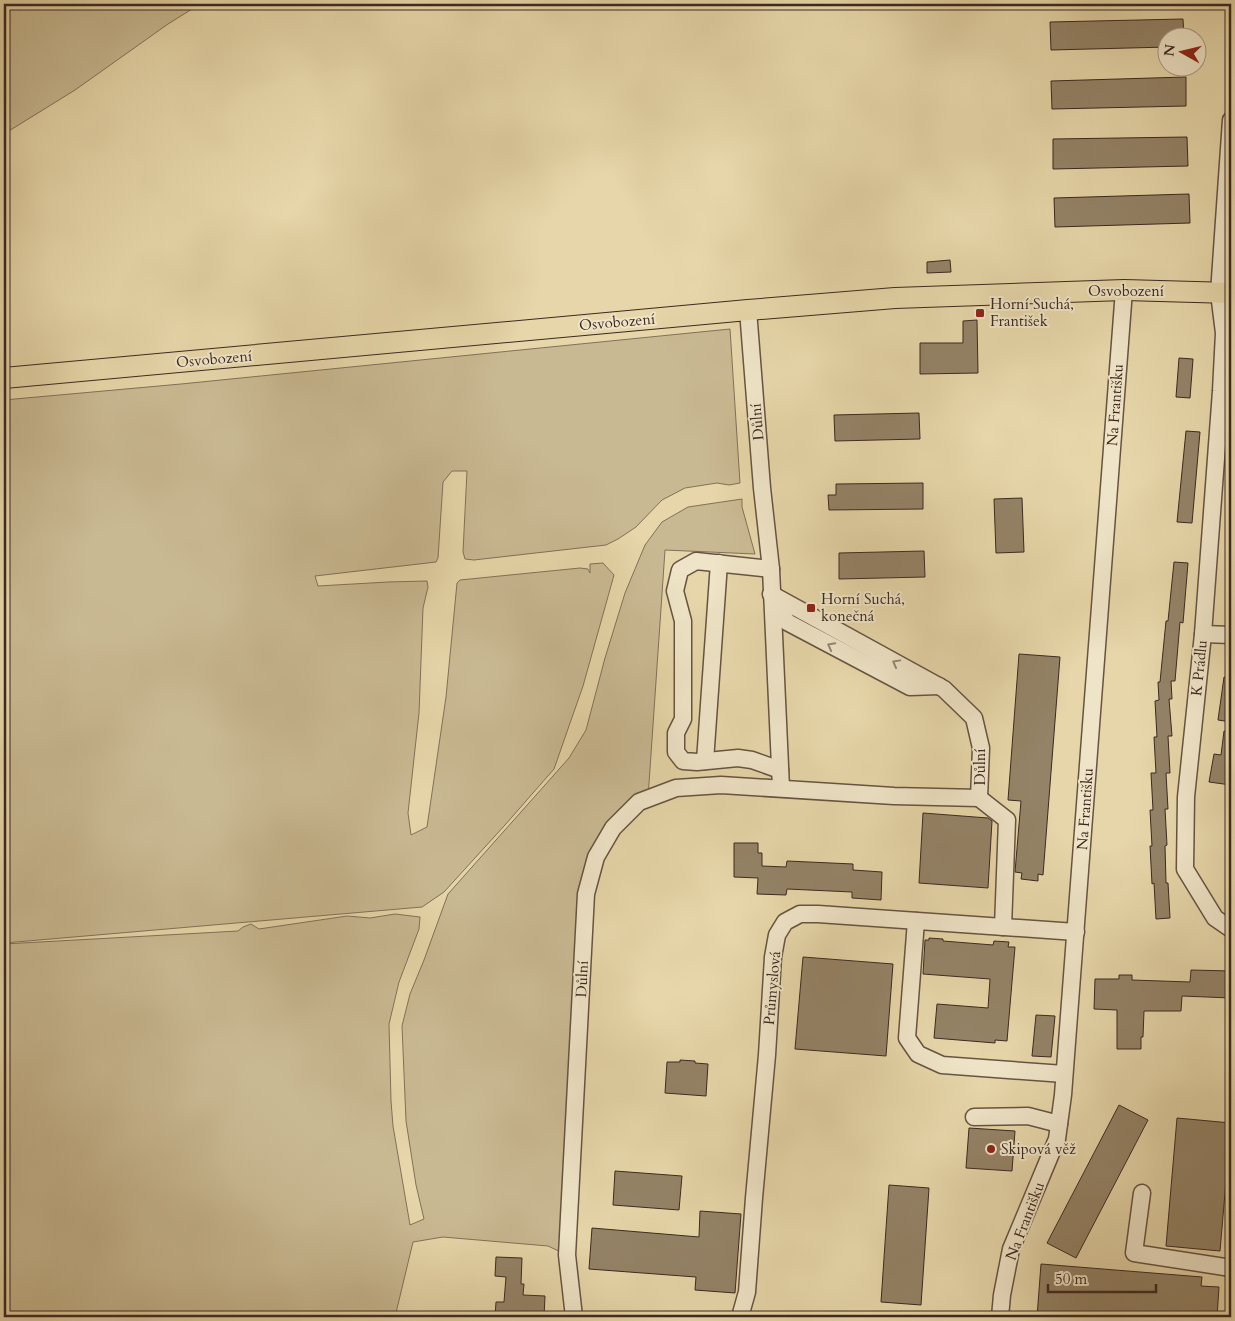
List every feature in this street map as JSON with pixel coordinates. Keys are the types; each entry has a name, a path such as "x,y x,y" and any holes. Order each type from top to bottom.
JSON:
{"main road":[{"name":"Osvobození","path":"4,378 895,298 1124,290 1225,293"}],"street":[{"name":"K Prádlu","path":"1231,120 1224,333 1226,392 1186,797 1185,868 1215,918 1231,929"},
{"name":"Na Františku","path":"1000,1317 1011,1248 1057,1139 1059,1124 1076,932 1124,290"},
{"name":"Důlní","path":"748,310 770,569 781,788"},
{"path":"770,569 696,560 680,570 675,592 683,621 683,719 676,733 676,752 683,761 738,758 752,760 780,770"},
{"path":"705,761 719,563"},
{"name":"Důlní","path":"574,1317 566,1255 586,894 596,857 613,828 639,802 676,788 721,785 894,796 979,798 981,748 974,718 946,692 771,594"},
{"path":"1203,634 1231,635"},
{"path":"979,798 1007,820 1003,927"},
{"name":"Průmyslová","path":"740,1317 747,1292 767,1055 773,957 777,935 786,922 800,914 818,914 1076,932"},
{"path":"916,920 907,1038 918,1054 942,1065 1064,1074"},
{"path":"974,1117 1028,1116 1059,1124"},
{"path":"1142,1193 1134,1253 1231,1268"}],"shaded area":[{"path":"4,4 200,4 168,24 75,90 4,134"},
{"path":"730,329 740,483 729,485 717,483 685,488 662,500 636,527 606,545 474,560 465,559 463,552 467,471 452,471 443,482 438,558 436,562 315,576 318,586 427,581 428,587 423,608 419,713 408,813 411,835 427,827 446,697 457,583 460,580 580,568 588,569 590,573 590,564 603,563 614,575 583,686 554,769 444,892 422,907 4,943 4,400"},
{"path":"742,499 742,507 755,554 665,550 648,798 596,857 567,1255 548,1246 443,1237 413,1242 395,1317 4,1317 4,944 238,931 251,924 259,929 347,916 370,918 395,914 420,917 419,929 399,982 389,1024 393,1126 410,1225 424,1219 416,1185 406,1121 402,1026 410,994 448,894 569,758 586,730 625,593 645,545 662,522 688,507"}],"building":[{"path":"1183,19 1183,28 1158,28 1158,47 1051,50 1050,22"},
{"path":"1186,78 1186,106 1052,109 1051,81"},
{"path":"1187,137 1188,166 1053,169 1053,139"},
{"path":"1189,194 1190,223 1055,227 1054,198"},
{"path":"950,260 951,272 927,273 927,262"},
{"path":"977,320 978,373 920,374 920,343 963,343 963,321"},
{"path":"1179,358 1193,359 1190,398 1176,397"},
{"path":"919,413 920,439 835,441 834,415"},
{"path":"1186,431 1200,432 1192,523 1177,522"},
{"path":"923,483 923,509 829,510 828,495 836,495 836,484"},
{"path":"1022,498 1024,552 996,553 994,499"},
{"path":"924,551 925,577 839,579 839,553"},
{"path":"1174,562 1188,563 1183,623 1180,622 1175,681 1171,681 1172,699 1169,699 1172,736 1168,736 1170,773 1166,773 1168,809 1165,809 1167,845 1165,846 1166,883 1168,883 1170,918 1156,919 1150,846 1152,846 1150,810 1153,810 1151,773 1156,773 1155,701 1159,700 1158,682 1160,682"},
{"path":"1019,654 1060,657 1043,875 1038,874 1038,881 1021,879 1022,873 1015,872 1021,801 1008,800"},
{"path":"1224,677 1231,678 1231,722 1218,720"},
{"path":"1224,731 1231,732 1231,785 1209,782 1214,754 1221,755"},
{"path":"923,813 988,818 992,821 988,888 919,883"},
{"path":"734,843 758,843 758,853 762,853 762,866 786,867 787,861 853,864 853,870 882,872 881,900 852,898 852,892 787,889 786,895 757,894 758,878 734,877"},
{"path":"929,938 993,945 994,941 1009,942 1008,947 1015,947 1007,1041 995,1040 995,1043 934,1038 937,1004 988,1008 990,979 923,974 925,940 929,940"},
{"path":"803,957 893,964 886,1056 795,1049"},
{"path":"1191,970 1231,971 1231,998 1182,996 1181,1011 1144,1011 1141,1049 1117,1049 1117,1010 1094,1009 1095,979 1119,979 1119,975 1132,975 1132,980 1190,982"},
{"path":"1036,1015 1055,1016 1051,1057 1032,1056"},
{"path":"680,1060 708,1064 706,1096 665,1093 667,1062 680,1062"},
{"path":"1119,1105 1148,1120 1076,1258 1047,1243"},
{"path":"1177,1118 1231,1123 1220,1251 1166,1246"},
{"name":"Skipová věž","path":"969,1128 1015,1131 1012,1171 966,1168"},
{"path":"615,1171 682,1176 679,1210 613,1205"},
{"path":"889,1185 929,1188 921,1305 881,1302"},
{"path":"700,1211 741,1214 735,1293 695,1290 696,1277 589,1269 592,1228 699,1237"},
{"path":"496,1257 522,1258 521,1284 524,1284 523,1295 545,1296 544,1317 495,1317 496,1302 504,1302 506,1277 495,1276"},
{"path":"1041,1264 1202,1277 1201,1286 1219,1287 1217,1317 1037,1317"}],"place":[{"name":"Horní Suchá, František","path":"980,313"},
{"name":"Horní Suchá, konečná","path":"811,608"},
{"name":"Skipová věž","path":"991,1149"}]}
